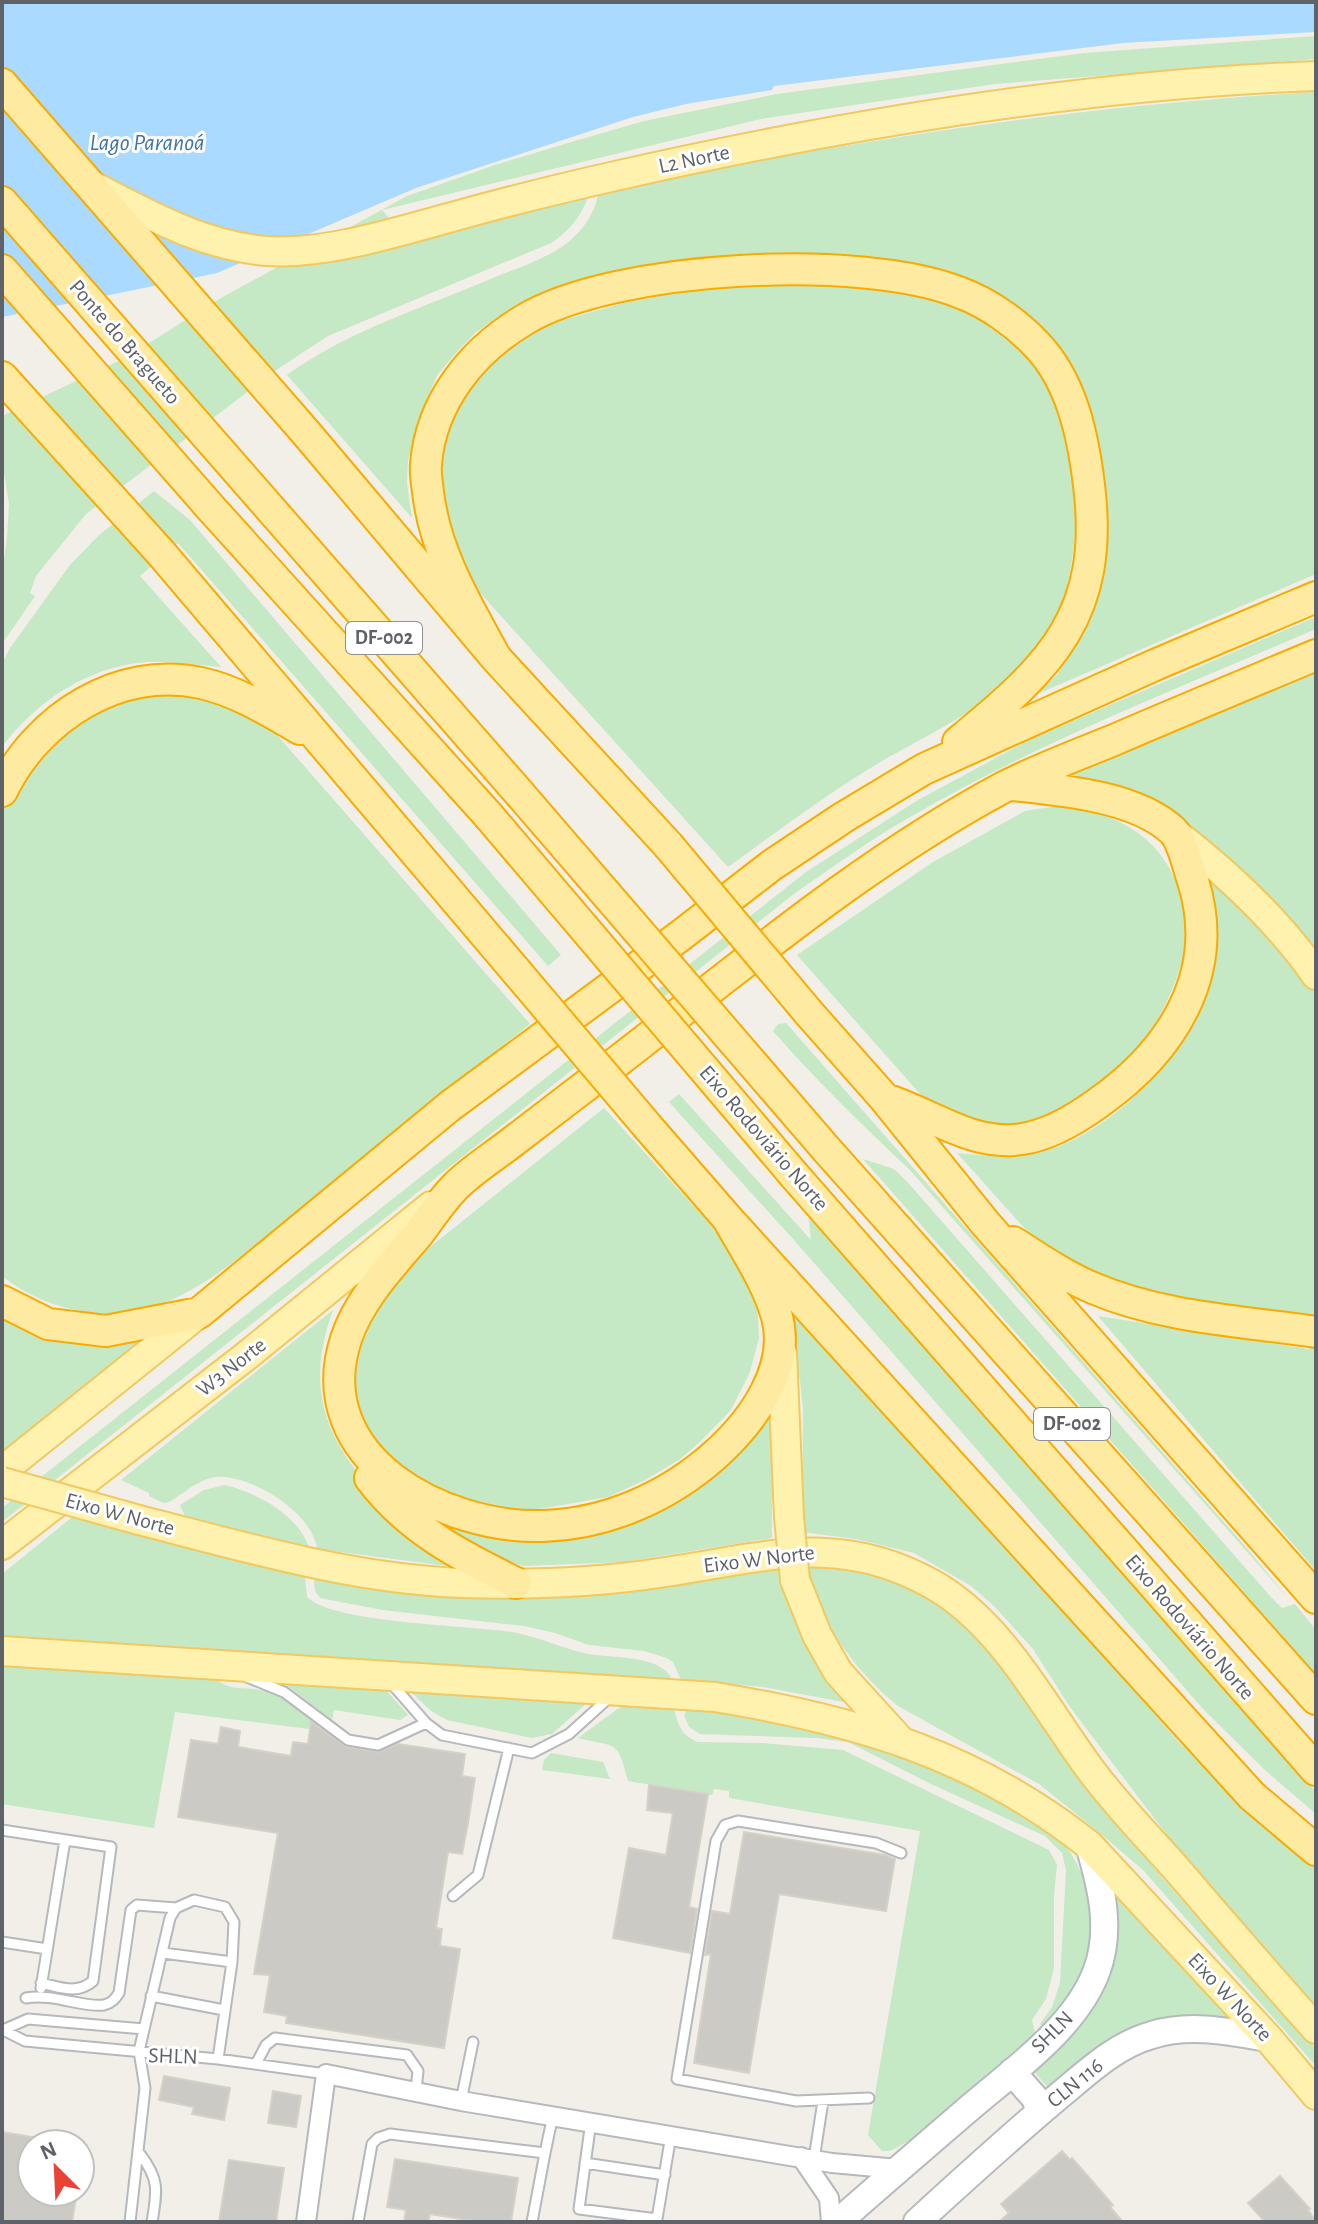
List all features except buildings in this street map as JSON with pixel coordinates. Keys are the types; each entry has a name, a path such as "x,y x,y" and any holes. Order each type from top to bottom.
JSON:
{"highway":[{"path":"2,84 307,434 496,658 668,845 885,1099 985,1223 1316,1598"},
{"name":"Ponte do Bragueto","path":"2,202 247,482"},
{"path":"496,658 442,553 430,513 425,466 432,431 456,378 500,336 525,319 582,295 656,280 728,273 806,268 856,271 899,277 961,292 993,310 1037,345 1064,387 1074,409 1083,443 1093,523 1092,548 1079,602 1069,627 1051,656 1011,698 924,769"},
{"name":"Ponte do Bragueto","path":"2,270 210,507"},
{"path":"2,377 161,553 728,1219 1252,1796 1316,1850"},
{"name":"Eixo Rodoviário Norte","path":"247,482 827,1150 1316,1699"},
{"name":"Eixo Rodoviário Norte","path":"210,507 488,815 794,1175 1316,1770"},
{"path":"2,1301 48,1324 106,1331 199,1313 450,1106 772,865 844,817 924,769 1157,664 1316,597"},
{"path":"516,1583 459,1555 408,1519 377,1488 365,1471 344,1409 340,1387 339,1372 346,1337 366,1298 457,1185 830,897 953,816 1009,784 1316,655"},
{"path":"2,791 21,758 54,722 101,695 151,679 201,683 223,690 255,703 320,741"},
{"path":"885,1099 972,1135 1022,1139 1064,1124 1128,1079 1170,1031 1185,1007 1198,970 1201,922 1198,897 1175,833 1153,817 1096,795 1009,784"},
{"path":"354,1435 390,1478 422,1498 464,1516 495,1524 545,1526 590,1519 662,1494 700,1469 728,1443 765,1392 782,1353 777,1317 762,1279 728,1219"},
{"path":"985,1223 1093,1288 1160,1309 1312,1332"}],"main road":[{"name":"L2 Norte","path":"90,185 173,227 231,246 269,251 304,250 382,236 678,162 856,128 1073,97 1236,79 1316,76"},
{"path":"1175,833 1215,864 1271,919 1316,975"},
{"name":"W3 Norte","path":"2,1545 245,1357 457,1185"},
{"path":"2,1471 199,1313"},
{"path":"782,1353 795,1580 817,1635 838,1672 900,1740"},
{"name":"Eixo W Norte","path":"2,1482 139,1520 339,1568 459,1583 516,1583 656,1574 780,1552 825,1551 883,1561 934,1585 972,1614 1015,1661 1091,1771 1316,2029"},
{"name":"Eixo W Norte","path":"2,1651 703,1696 768,1706 900,1740 954,1761 1007,1790 1060,1822 1089,1845 1268,2038 1316,2095"},
{"name":"SHLN","path":"838,2222 1012,2072 1064,2024 1085,1996 1097,1969 1103,1943 1104,1913 1101,1886 1089,1845"},
{"name":"CLN 116","path":"917,2222 1040,2111 1102,2060 1130,2042 1186,2029 1268,2038"},
{"path":"1012,2072 1035,2098 1040,2111"}],"street":[{"name":"SHLN","path":"326,2074 461,2101 807,2158 898,2169"},
{"path":"306,2222 326,2074"},
{"path":"807,2158 829,2198 831,2222"}],"lane":[{"path":"214,1664 284,1692 348,1740 378,1745 426,1723"},
{"path":"385,1675 426,1723 442,1735 532,1753 569,1734 618,1690"},
{"path":"453,1896 478,1875 509,1748"},
{"path":"869,2098 796,2101 677,2079 716,1841 725,1825 738,1821 876,1843 901,1853"},
{"path":"2,1830 111,1847 93,1981 85,1988 73,1990 41,1983"},
{"path":"40,1995 65,1840"},
{"path":"144,2029 28,2019 3,2030 25,2041 139,2051 170,1918 176,1908 194,1900 225,1907 234,1922 232,1962 218,2059"},
{"path":"26,1998 40,1995 103,2005 114,2001 119,1993 131,1910 137,1905 176,1908"},
{"path":"2,1942 47,1949"},
{"path":"163,1953 232,1962"},
{"path":"151,1996 224,2010"},
{"path":"25,2041 28,2019"},
{"path":"256,2064 266,2045 275,2038 407,2055 418,2071 416,2090"},
{"path":"461,2101 473,2042"},
{"name":"SHLN","path":"130,2222 145,2088 139,2051 326,2074"},
{"path":"807,2158 823,2101"},
{"path":"532,2222 553,2115"},
{"path":"591,2121 579,2209 657,2219 671,2135"},
{"path":"358,2222 372,2144 378,2138 390,2134 545,2153"},
{"path":"140,2154 152,2170 157,2188 152,2222"},
{"path":"585,2163 665,2175"}],"green space":[{"path":"1316,36 1316,59 995,84 761,119 382,210 412,244 588,197 574,223 551,243 328,336 279,368 86,514 36,576 30,593 35,596 2,644 2,573 9,504 2,460 2,416 125,358 221,298 407,196 495,165 644,121 777,94 1084,53"},
{"path":"1316,92 1316,574 1035,695 1057,675 1086,625 1095,599 1105,542 1103,468 1092,418 1080,386 1044,332 859,259 794,255 695,260 571,286 508,310 475,333 438,374 418,420 408,461 407,483 412,518 287,375 361,332 552,253 585,225 598,195 762,160 919,134 1088,112"},
{"path":"811,283 911,294 959,307 1003,331 1027,354 1045,382 1069,450 1074,486 1072,557 1066,589 1054,620 1036,649 1007,682 956,720 842,786 728,867 472,584 457,561 437,493 444,433 476,374 521,338 549,324 624,303 690,290"},
{"path":"154,491 190,520 561,955 548,966 178,543 140,576 221,667 147,662 105,670 48,701 2,747 2,664 10,648 70,565 98,536"},
{"path":"1316,617 1316,629 1111,716 1010,763 912,816 838,863 795,893 2,1522 2,1508 806,872 918,800 1033,738"},
{"path":"1316,672 1316,957 1133,793 1109,783 1067,777"},
{"path":"186,694 234,709 277,735 530,1024 213,1277 168,1301 145,1309 107,1313 70,1309 34,1296 2,1276 2,808 26,764 87,711 146,695"},
{"path":"1051,807 1094,812 1114,819 1149,842 1162,857 1181,897 1185,912 1185,950 1175,983 1149,1032 1133,1055 1093,1093 1070,1108 1020,1128 1004,1130 979,1126 942,1110 921,1095 797,955 933,862 1025,811"},
{"path":"1203,875 1278,945 1316,993 1316,1571 1098,1316 1309,1349 1308,1318 1146,1297 1103,1282 1035,1240 957,1153 1014,1156 1048,1150 1085,1134 1121,1108 1154,1077 1182,1040 1202,999 1214,957 1215,915"},
{"path":"786,1023 1288,1598 909,1169 839,1102 773,1031 778,1024"},
{"path":"679,1094 811,1240 808,1213 1316,1792 1316,1814 1266,1771 1204,1710 794,1240 669,1102"},
{"path":"604,1108 720,1235 757,1298 759,1338 750,1372 731,1410 701,1441 679,1460 608,1497 539,1509 512,1510 486,1506 428,1486 394,1467 363,1428 349,1366 366,1309 410,1263"},
{"path":"863,1159 894,1169 910,1185 1270,1596 1282,1608 1295,1604 1316,1630 1316,1674"},
{"path":"778,1285 1179,1742 1245,1806 1316,1867 1316,2011 1254,1942 1170,1839 1070,1707 1033,1649 995,1607 971,1586 914,1553 856,1539 802,1532 803,1409 800,1380"},
{"path":"333,1310 322,1354 321,1392 330,1426 346,1456 368,1485 455,1567 317,1549 313,1535 293,1510 278,1498 246,1482 230,1478 208,1479 166,1503 121,1480"},
{"path":"2,1316 108,1345 127,1344 170,1325 2,1459"},
{"path":"772,1397 772,1538 625,1562 523,1566 480,1551 422,1517 491,1536 527,1541 578,1536 636,1521"},
{"path":"225,1485 250,1493 286,1515 309,1547 185,1516 180,1505 204,1490"},
{"path":"76,1514 305,1577 307,1597 322,1606 345,1613 517,1633 588,1654 648,1662 667,1672 672,1680 2,1635 2,1574"},
{"path":"806,1565 847,1567 899,1581 936,1599 976,1630 1108,1814 1316,2049 1316,2066 1143,1870 1039,1784 898,1706 881,1691 840,1643 820,1606"},
{"path":"779,1570 790,1608 805,1641 849,1703 763,1687 681,1680 673,1662 667,1658 644,1651 589,1645 524,1626 383,1610 320,1598 315,1591 314,1579 383,1591 451,1598 524,1599 589,1596"},
{"path":"2,1664 209,1675 232,1687 276,1695 325,1731 175,1712 154,1828 2,1804"},
{"path":"284,1683 385,1689 408,1715 400,1720 334,1710 332,1720"},
{"path":"411,1692 588,1702 552,1734 532,1738 447,1720 431,1711"},
{"path":"629,1704 674,1709 682,1729 688,1737 698,1742 761,1743 843,1750 1049,1850 1057,1865 1054,1968 1046,1999 1032,2020 1035,2033 913,2139 890,2151 882,2151 868,2135 920,1831 729,1798 729,1791 714,1789 712,1795 628,1781 614,1747 578,1738"},
{"path":"688,1709 738,1712 910,1754 1030,1816 1060,1839 1086,1882 1092,1920 1086,1965 1074,1990 1054,2017 1042,2026 1040,2024 1052,2007 1060,1983 1066,1870 1062,1853 1045,1836 848,1742 700,1734 689,1727 684,1715"},
{"path":"551,1753 603,1762 610,1779 542,1770 544,1760"},
{"path":"1112,1892 1242,2029 1112,2039 1093,2051 1050,2090 1031,2068 1080,2020"}],"water":[{"name":"Lago Paranoá","path":"2,2 1316,2 1316,32 1123,43 774,86 772,90 686,104 633,117 416,188 217,273 2,317"}]}
